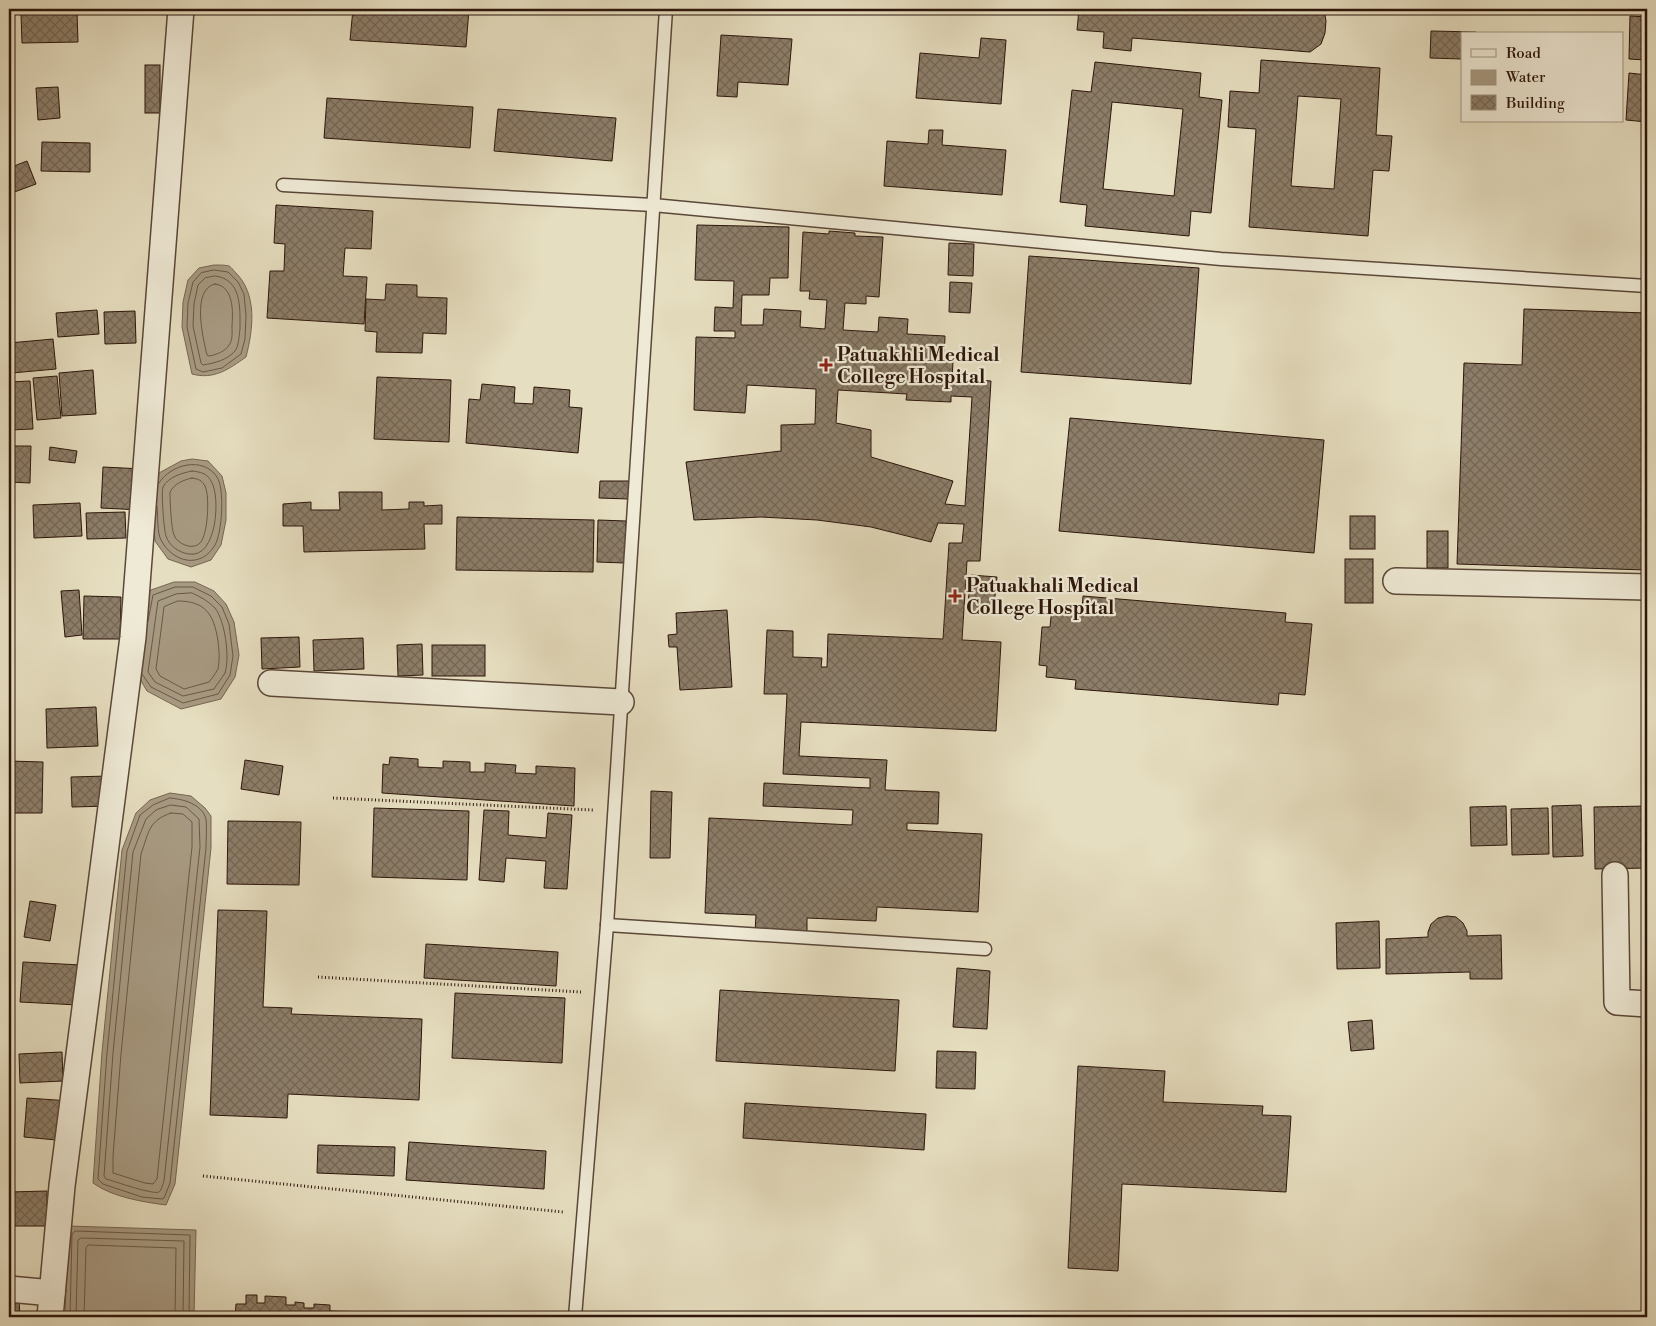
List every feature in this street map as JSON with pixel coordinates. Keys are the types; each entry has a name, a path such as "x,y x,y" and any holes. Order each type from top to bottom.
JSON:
{"street":[{"path":"9,1289 51,1305 62,1186 133,637 181,9"},
{"path":"1396,582 1647,587"},
{"path":"271,683 622,702"},
{"path":"1616,875 1617,1002 1647,1004"}],"lane":[{"path":"575,1317 607,925 666,9"},
{"path":"283,185 653,205 1221,259 1647,286"},
{"path":"607,925 985,949"}],"path":[{"path":"333,798 614,811"},
{"path":"318,977 601,993"},
{"path":"203,1176 584,1214"}],"water":[{"path":"214,265 229,266 242,281 250,301 252,324 246,357 221,372 207,376 192,374 182,327 183,302 188,280 199,268"},
{"path":"192,459 208,461 222,476 226,493 226,520 221,545 211,560 191,567 168,559 155,541 151,485 159,473 181,461"},
{"path":"174,582 195,582 214,591 226,604 234,622 239,655 235,677 221,699 181,709 147,691 137,674 148,591"},
{"path":"170,793 191,796 211,816 211,848 175,1184 166,1205 118,1195 93,1183 102,1052 122,850 136,813 150,800"},
{"path":"68,1226 196,1230 194,1317 65,1317"}],"building":[{"path":"353,9 469,9 466,47 350,40"},
{"path":"912,9 945,9 945,11"},
{"path":"1079,9 1324,9 1326,21 1325,33 1321,44 1310,52 1132,38 1131,51 1103,48 1104,32 1077,30"},
{"path":"77,12 78,42 22,43 21,14"},
{"path":"1630,16 1647,17 1646,60 1629,59"},
{"path":"1431,31 1476,32 1461,32 1461,59 1430,58"},
{"path":"721,35 792,39 788,85 738,82 737,97 717,96"},
{"path":"981,38 1006,40 1001,104 916,98 920,53 979,58"},
{"path":"1261,60 1380,68 1376,135 1392,136 1389,171 1373,170 1368,236 1249,227 1256,129 1228,127 1230,91 1259,93","holes":["1298,96 1341,99 1334,189 1291,186"]},
{"path":"1095,62 1201,73 1199,97 1222,100 1211,213 1191,211 1189,236 1085,226 1087,205 1060,202 1072,90 1091,92","holes":["1112,102 1183,109 1174,196 1103,189"]},
{"path":"145,65 160,65 160,113 145,113"},
{"path":"1629,73 1647,75 1647,122 1626,120"},
{"path":"58,87 60,118 38,120 36,88"},
{"path":"327,98 473,107 470,148 324,138"},
{"path":"498,109 616,118 612,161 494,151"},
{"path":"929,130 943,130 942,145 1006,150 1002,195 884,186 887,141 928,144"},
{"path":"42,142 90,143 90,172 41,171"},
{"path":"27,161 36,184 9,194 9,168"},
{"path":"276,205 373,211 371,249 345,248 343,276 367,277 364,324 267,318 270,271 284,271 285,244 274,243"},
{"name":"Patuakhali Medical College Hospital","path":"697,225 789,227 788,278 770,278 769,295 742,295 741,325 763,325 764,309 801,311 800,327 825,329 827,300 809,299 810,291 800,291 803,232 829,234 829,231 855,233 855,236 883,237 879,297 866,296 866,304 845,303 843,330 878,332 879,317 908,319 907,334 945,336 944,361 953,362 952,378 991,381 980,561 967,561 962,640 1001,642 996,731 801,722 799,756 887,760 885,790 939,792 938,824 907,823 907,830 982,834 978,912 877,907 876,921 807,918 807,934 755,932 756,915 705,913 709,818 852,825 853,810 763,806 764,783 870,788 870,778 783,774 787,694 764,694 767,630 793,631 793,657 822,658 821,667 827,667 828,634 943,639 949,543 962,543 964,524 938,523 931,542 871,527 817,520 761,517 694,520 686,462 781,451 781,425 815,424 816,389 747,385 745,413 694,410 696,337 735,338 735,331 714,331 715,307 733,308 734,281 695,280","holes":["838,390 907,394 906,400 951,402 951,396 972,397 965,506 945,504 953,481 871,457 871,430 836,423"]},
{"path":"949,243 974,244 973,276 948,275"},
{"path":"1029,256 1199,268 1191,384 1021,372"},
{"path":"950,282 972,283 970,313 949,312"},
{"path":"386,284 417,285 417,297 447,298 446,334 423,333 422,353 376,352 377,332 365,331 366,299 385,300"},
{"path":"1524,309 1647,313 1646,570 1457,564 1464,363 1522,365"},
{"path":"97,310 99,334 58,337 56,313"},
{"path":"135,311 136,343 105,344 104,312"},
{"path":"53,339 56,369 12,373 9,343"},
{"path":"93,370 96,414 62,416 59,373"},
{"path":"57,376 61,418 37,420 33,378"},
{"path":"377,377 451,380 449,442 374,439"},
{"path":"30,381 33,429 9,430 9,382"},
{"path":"482,384 515,387 514,403 533,404 534,387 570,390 569,407 582,408 578,453 466,443 469,399 480,400"},
{"path":"1070,418 1324,440 1314,553 1059,531"},
{"path":"9,446 31,446 30,483 9,482"},
{"path":"50,447 77,451 75,463 49,460"},
{"path":"103,467 143,469 141,510 101,508"},
{"path":"600,481 630,481 629,499 599,498"},
{"path":"9,488 11,488 11,516 9,516"},
{"path":"339,492 382,492 382,510 409,509 409,502 424,502 424,506 442,505 442,524 424,524 425,549 304,552 303,526 283,526 283,504 311,502 311,510 340,510"},
{"path":"80,503 82,536 34,538 33,505"},
{"path":"125,512 126,538 87,539 86,513"},
{"path":"1350,516 1375,516 1375,549 1350,549"},
{"path":"457,517 594,520 593,572 456,570"},
{"path":"598,520 626,521 625,563 597,562"},
{"path":"1427,531 1448,531 1448,568 1427,568"},
{"path":"1345,559 1373,559 1373,603 1345,603"},
{"path":"971,575 997,577 993,615 967,612"},
{"path":"79,590 82,635 65,637 61,591"},
{"path":"84,596 121,597 120,639 83,639"},
{"path":"1083,596 1286,613 1285,622 1312,624 1305,695 1279,693 1278,705 1075,689 1076,680 1046,677 1047,666 1039,665 1042,627 1050,627 1052,607 1082,609"},
{"path":"727,610 732,687 680,690 677,647 669,647 668,635 677,634 676,613"},
{"path":"299,637 300,667 262,669 261,638"},
{"path":"363,638 364,669 314,671 313,640"},
{"path":"422,644 423,675 398,676 397,645"},
{"path":"432,645 485,645 485,676 432,676"},
{"path":"96,707 98,746 47,748 46,709"},
{"path":"390,757 418,759 418,767 443,768 443,761 470,762 470,772 485,772 485,763 516,765 515,773 536,774 536,766 575,768 574,806 382,793 383,764 389,765"},
{"path":"245,760 283,766 279,795 241,789"},
{"path":"9,761 43,762 42,813 9,813"},
{"path":"108,776 109,806 72,807 71,777"},
{"path":"651,791 672,792 670,858 650,858"},
{"path":"1581,805 1583,856 1553,857 1552,806"},
{"path":"1506,806 1507,845 1471,846 1470,807"},
{"path":"1647,806 1647,868 1595,869 1594,807"},
{"path":"374,808 469,811 467,880 372,877"},
{"path":"1548,808 1549,854 1512,855 1511,809"},
{"path":"484,810 509,811 508,835 546,838 548,813 572,815 567,889 544,888 546,861 506,858 504,882 479,880"},
{"path":"228,821 301,822 299,885 227,884"},
{"path":"30,901 56,905 50,941 24,937"},
{"path":"218,910 267,911 263,1007 292,1008 291,1014 422,1019 419,1100 288,1094 287,1118 210,1115"},
{"path":"1456,917 1463,923 1467,936 1501,935 1502,979 1470,979 1470,972 1386,974 1386,939 1428,937 1431,924 1438,918"},
{"path":"1379,921 1380,968 1337,969 1336,923"},
{"path":"426,944 558,952 556,986 424,978"},
{"path":"23,962 81,965 78,1005 20,1002"},
{"path":"957,968 990,971 987,1029 953,1027"},
{"path":"720,990 899,1000 895,1071 716,1061"},
{"path":"455,993 565,998 562,1063 452,1058"},
{"path":"1372,1020 1374,1049 1351,1051 1348,1022"},
{"path":"937,1051 976,1052 975,1089 936,1088"},
{"path":"62,1052 63,1081 20,1083 19,1054"},
{"path":"1078,1066 1165,1071 1163,1102 1263,1106 1262,1115 1291,1116 1286,1192 1122,1184 1118,1271 1068,1268"},
{"path":"27,1098 70,1101 67,1141 24,1137"},
{"path":"745,1103 926,1114 924,1150 743,1138"},
{"path":"409,1142 546,1151 544,1189 406,1180"},
{"path":"318,1145 395,1147 394,1176 317,1173"},
{"path":"47,1191 47,1226 9,1226 9,1192"},
{"path":"246,1295 257,1295 257,1303 265,1303 265,1296 286,1297 286,1305 295,1305 295,1302 304,1303 304,1308 314,1308 314,1304 330,1305 330,1317 235,1317 236,1304 246,1304"},
{"path":"9,1300 19,1300 20,1317 9,1317"},
{"path":"330,1311 373,1312 373,1317 330,1317"}],"place":[{"name":"Patuakhli Medical College Hospital","path":"826,365"},
{"name":"Patuakhali Medical College Hospital","path":"955,596"}]}
